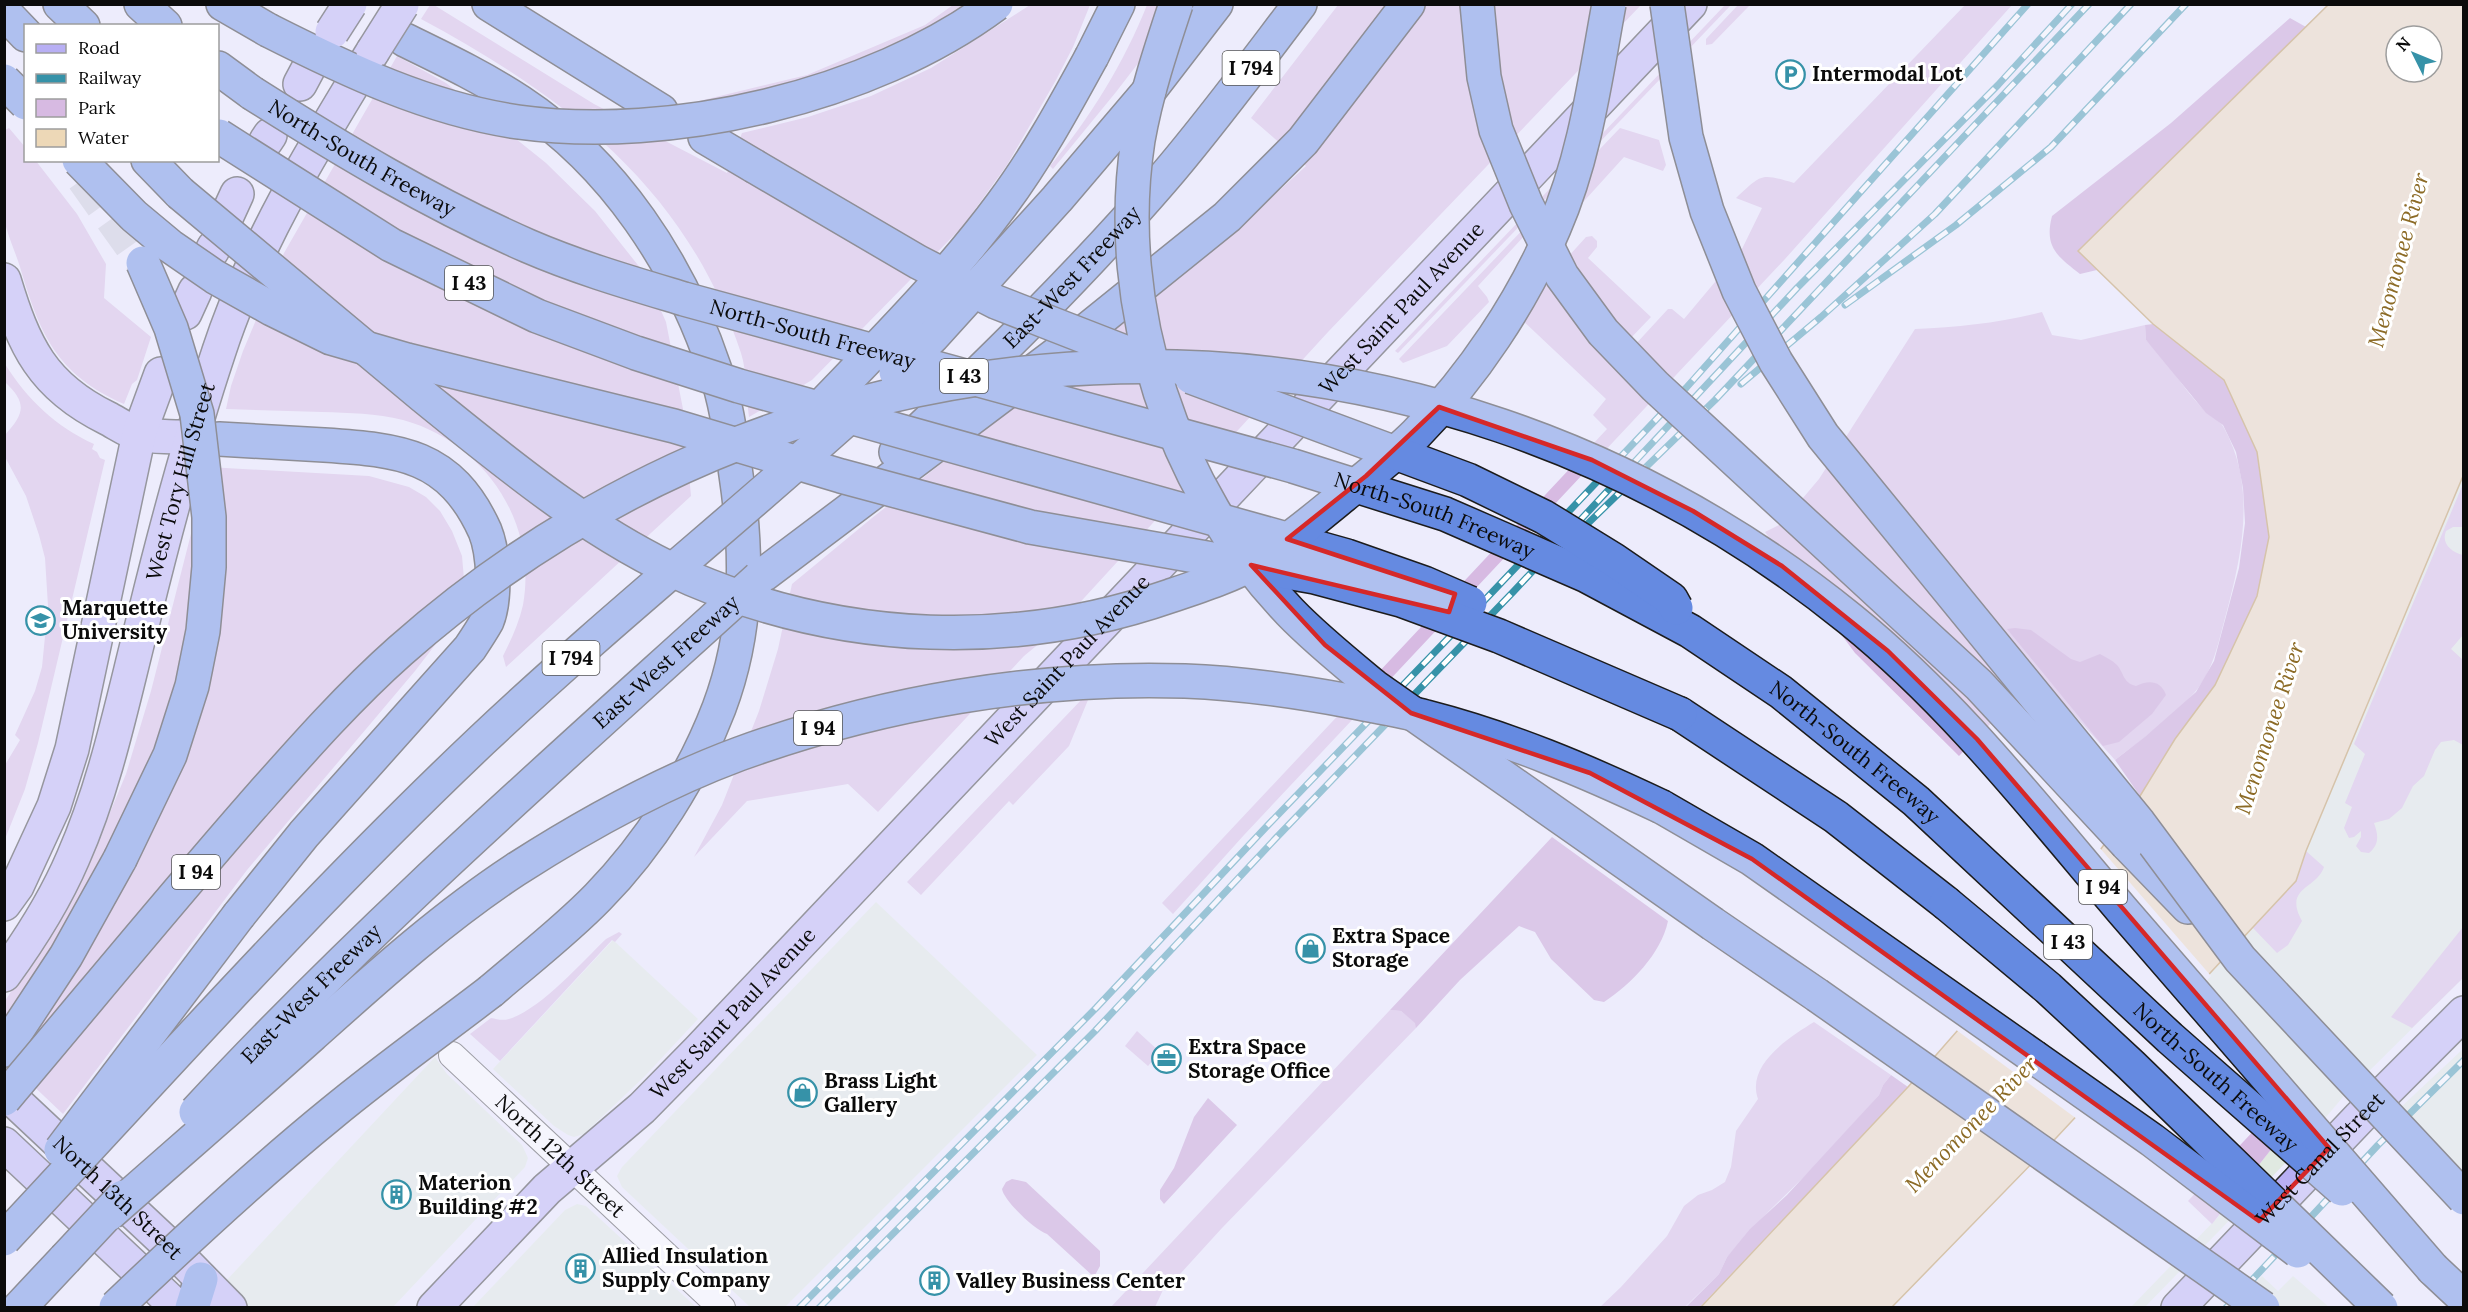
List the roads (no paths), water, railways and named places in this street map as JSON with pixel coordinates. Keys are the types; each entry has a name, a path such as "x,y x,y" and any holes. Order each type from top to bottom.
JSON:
{"highway":[{"path":"60,4 81,24"},
{"path":"141,4 163,24"},
{"path":"223,4 268,30 362,76 429,100 517,122 639,127 706,118 778,103 830,87 887,66 934,42 996,4"},
{"path":"573,656 752,479 908,316 962,255 1002,204 1051,132 1118,4"},
{"path":"1176,4 1152,79 1138,141 1134,199 1134,259 1140,308 1171,425 1218,519 1266,584 1289,611 1324,645 1375,687 1609,854 1817,995 2262,1308"},
{"name":"I 794","path":"4,1239 355,866 425,795 573,656 817,446 925,344 1079,174 1149,91 1216,4"},
{"name":"East-West Freeway","path":"20,1308 109,1214 187,1123 246,1059 359,947 480,832 938,413 1033,318 1101,248 1202,131 1300,4"},
{"path":"759,578 1062,350 1227,217 1290,156 1408,4"},
{"path":"1477,4 1484,77 1496,130 1526,204 1563,276 1603,332 1655,386 1979,685 2121,838 2240,959 2463,1198"},
{"path":"150,162 180,193 498,456 552,497 646,556 694,580 768,605 817,617 886,630 947,635 1003,632 1068,624 1137,608 1212,582 1260,559 1318,516 1415,434 1498,334 1555,226 1580,157 1609,4"},
{"path":"1667,4 1686,137 1707,211 1739,291 1776,362 1823,436 2139,823 2240,959"},
{"path":"502,10 661,111"},
{"path":"4,12 24,33"},
{"path":"116,1307 210,1218 334,1111 491,991 599,896 642,845 665,812 695,760 718,711 731,673 738,639 745,553 742,516 728,422 716,372 698,324 673,272 638,216 595,166 522,103 483,79 405,40"},
{"name":"North-South Freeway","path":"219,69 252,93 351,156 432,200 528,246 587,269 684,299 1293,466 1445,514 1587,576 1690,630 1781,692 1916,801 2170,1038 2463,1298"},
{"path":"4,81 24,101"},
{"name":"I 43","path":"219,137 391,245 537,316 636,354 739,386 1347,556 1424,583 1520,624 1600,664 1836,817 1946,903 2048,988 2381,1308"},
{"path":"705,137 918,262 996,303 1268,407 1433,465 1544,517 1614,560 1671,599 1690,630"},
{"path":"81,162 134,216 170,246 234,288 331,338 407,360 674,426 841,476 1030,527 1314,577 1401,600 1500,636 1680,714"},
{"path":"4,1050 66,956 120,859 170,755 192,686 198,658 209,567 209,517 197,414 171,328 143,263"},
{"name":"I 94","path":"4,1099 307,744 397,653 507,568 558,533 613,501 694,461 770,431 851,405 916,389 974,379 1092,367 1142,365 1246,371 1306,378 1395,393 1483,418 1592,460 1649,487 1739,538 1782,566 1888,651 1977,739 2433,1269"},
{"path":"4,1222 104,1096 239,915 312,825 471,648 488,619 493,581 489,542 475,510 454,483 428,464 400,453 366,448 219,439"},
{"name":"I 94","path":"109,1214 415,944 515,870 606,815 736,755 826,726 914,705 1014,689 1092,682 1185,681 1294,691 1425,716 1517,745 1580,769 1662,807 1752,859 2152,1140 2370,1308"}],"street":[{"path":"316,57 350,4"},
{"name":"West Saint Paul Avenue","path":"434,1308 547,1189 642,1108 698,1051 1690,4"},
{"name":"West Tory Hill Street","path":"4,975 27,944 57,892 74,857 105,772 183,468 231,319 287,198 402,5"},
{"path":"4,280 29,349 44,371 75,400 139,434 177,438"},
{"name":"West Tory Hill Street","path":"4,904 17,886 54,806 72,749 139,434 161,374"},
{"name":"West Canal Street","path":"2178,1308 2352,1124 2463,1013"},
{"name":"North 12th Street","path":"452,1055 722,1308"},
{"name":"North 13th Street","path":"4,1091 22,1105 197,1293 230,1308"},
{"name":"North 13th Street","path":"4,1144 178,1308"}],"water":[{"name":"Menomonee River","path":"2328,5 2463,5 2463,476 2306,851 2296,881 2043,1152 1892,1307 1700,1308 1908,1087 1965,1022 2058,907 2140,796 2175,739 2215,685 2257,596 2269,537 2257,452 2224,380 2153,324 2078,251"}],"tunnel":[{"path":"329,4 405,40"},
{"path":"83,179 143,263"}],"railway":[{"path":"799,1308 1096,1008 1686,388 2028,4"},
{"path":"819,1308 1095,1031 1276,838 1514,591 1797,288 1998,85 2072,4"},
{"path":"1576,535 1715,400 2089,4"},
{"path":"1741,384 1821,317 1935,214 2131,4"},
{"path":"1845,305 1956,225 2051,147 2186,4"},
{"path":"2226,1308 2378,1145 2464,1060"}],"place":[{"name":"Intermodal Lot","path":"1791,74"},
{"name":"Marquette University","path":"41,620"},
{"name":"Extra Space Storage","path":"1311,948"},
{"name":"Extra Space Storage Office","path":"1167,1059"},
{"name":"Brass Light Gallery","path":"803,1093"},
{"name":"Materion Building #2","path":"397,1195"},
{"name":"Allied Insulation Supply Company","path":"581,1268"},
{"name":"Valley Business Center","path":"935,1281"}]}
